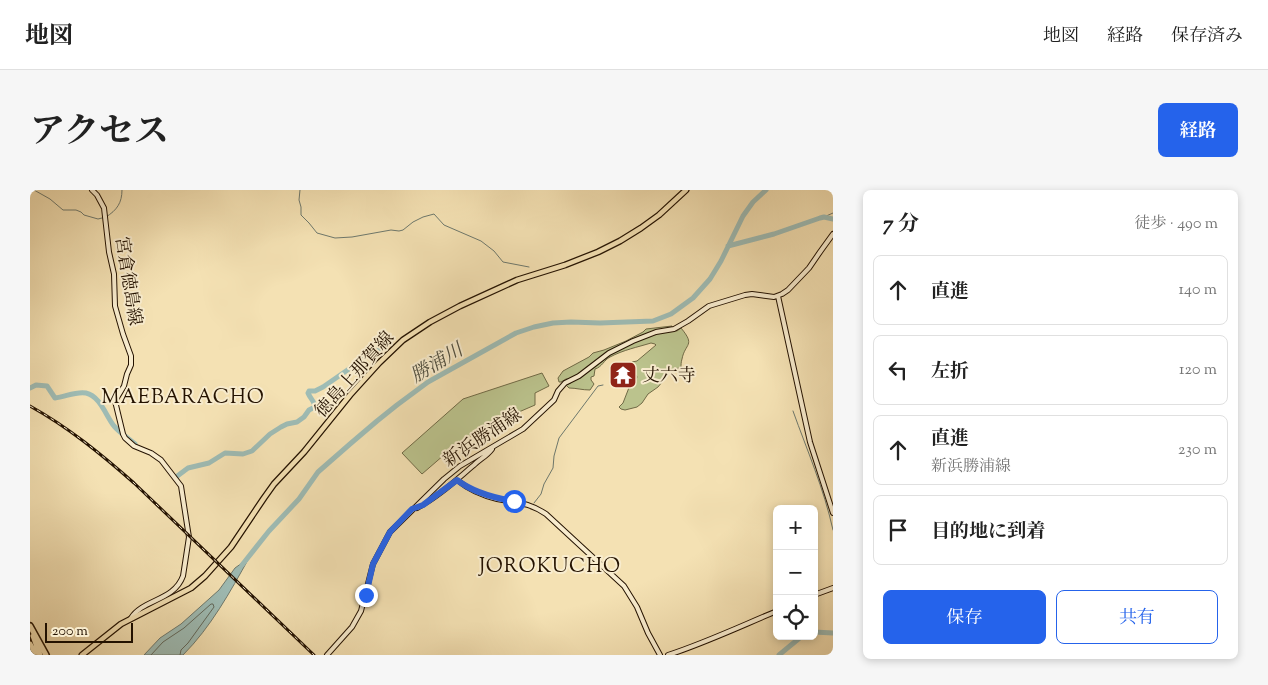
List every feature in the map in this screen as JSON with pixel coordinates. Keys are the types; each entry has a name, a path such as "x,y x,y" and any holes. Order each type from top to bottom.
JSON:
{"highway":[{"path":"30,628 40,655"},
{"path":"30,628 46,655"},
{"path":"30,644 36,655"}],"main road":[{"name":"宮倉徳島線","path":"92,190 104,208 109,252 114,274 115,306 131,356 131,365 124,386 115,401 123,434 134,446 151,453 161,460 181,486 188,530 183,576 180,582 170,593 135,612 131,618"},
{"name":"徳島上那賀線","path":"84,655 113,630 131,618 191,588 205,576 231,547 274,484 304,452 350,395 402,340 460,306 517,280 565,265 620,241 659,215 686,190"},
{"path":"833,234 809,268 788,290 778,296 810,442 833,513"},
{"name":"新浜勝浦線","path":"327,655 352,627 361,611 373,564 390,532 454,471 523,429 554,400 560,387 579,376 609,353 656,332 674,329 708,306 752,294 778,296"},
{"path":"412,509 423,505 457,480 476,463 486,457 494,447"},
{"path":"457,480 491,497 530,505 540,510 552,520 624,586 637,607 660,655"},
{"path":"818,594 833,588"},
{"path":"668,655 701,644 773,613"}],"green space":[{"path":"672,326 672,331 677,331 681,328 689,342 683,354 681,367 671,371 658,387 648,394 637,407 625,410 619,407 623,403 630,385 637,377 629,368 629,365 637,361 655,344 651,343 630,349 608,358 595,369 594,376 591,377 594,384 590,390 569,388 566,385 571,383 570,379 559,382 558,378 563,371 593,353 626,341 646,329"},
{"path":"542,373 549,386 535,393 535,405 459,442 422,474 402,453 463,399"}],"water":[{"path":"249,558 211,621 183,655 144,655 160,638 181,624 219,590 235,568"}],"waterway":[{"path":"34,190 50,199 63,210 76,210 84,215 98,219 102,218"},
{"path":"106,217 118,206 122,190"},
{"path":"300,190 301,215 317,233 335,238 391,230 399,231 423,217 434,214 444,225 481,241 494,251 503,262 529,267"},
{"name":"勝浦川","path":"242,565 269,531 299,499 318,472 377,421 428,382 516,333 534,327 571,322 653,321 671,314 693,298 710,279 743,216 753,202 766,190"},
{"path":"824,217 833,213"},
{"path":"728,246 774,234 820,218 833,219"},
{"path":"176,477 188,468 209,463 225,453 243,454 252,451 270,434 287,424 297,422 309,410 315,407 308,393 309,391 315,391 323,387 372,350 379,350"},
{"path":"30,388 36,385 47,386 55,398 78,393 91,395 99,402 114,426 135,444"},
{"path":"534,503 541,494 553,468 559,438 598,386 603,385"},
{"path":"793,411 820,485 833,530"},
{"path":"818,632 833,633"},
{"path":"779,655 797,640"}],"railway":[{"path":"30,406 84,442 134,483 314,655"}],"place":[{"name":"丈六寺","path":"623,375"}],"district":[{"name":"MAEBARACHO","path":"183,396"},
{"name":"JOROKUCHO","path":"550,565"}],"route":[{"path":"366,595 373,564 390,532 412,509 423,505 457,480 491,497 514,501"}]}
